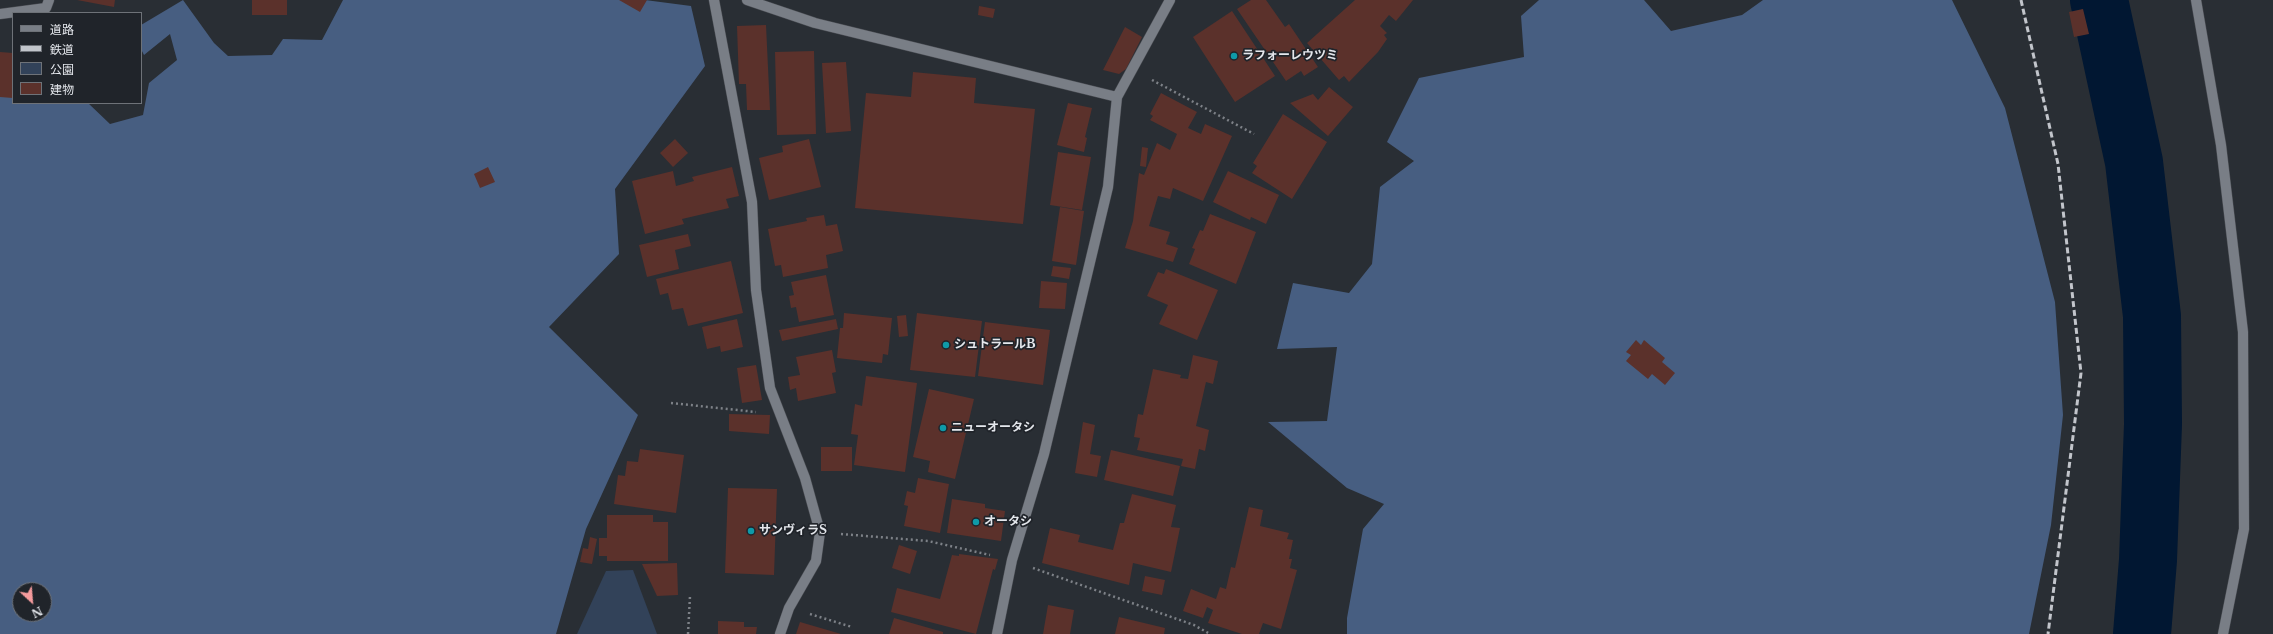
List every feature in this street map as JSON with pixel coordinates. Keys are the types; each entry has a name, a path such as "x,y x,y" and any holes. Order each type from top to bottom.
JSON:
{"street":[{"path":"15,12 46,8 49,0"},
{"path":"714,0 752,202 756,290 770,388 782,415 805,478 820,532 816,561 789,608 780,634"},
{"path":"747,0 815,23 1117,97"},
{"path":"997,634 1012,560 1044,454 1108,187 1117,97 1170,0"},
{"path":"2196,0 2221,145 2243,332 2244,530 2222,634"},
{"path":"0,14 12,12"}],"path":[{"path":"1132,69 1254,134"},
{"path":"671,403 782,415"},
{"path":"820,532 928,541 1012,560 1194,625 1210,634"},
{"path":"688,634 690,596"},
{"path":"789,608 852,626"}],"green space":[{"path":"633,570 657,634 577,634 606,571"}],"shaded area":[{"path":"183,0 214,43 228,56 272,55 283,39 322,40 343,0 645,0 691,6 705,66 615,189 619,254 549,327 638,415 586,529 556,634 0,634 0,94 12,94 12,104 89,104 110,124 143,115 149,83 177,60 170,34 144,55 142,51 142,24"},
{"path":"1539,0 1644,0 1671,31 1742,15 1763,0 1952,0 2005,108 2055,302 2063,415 2051,525 2029,634 1347,634 1347,618 1363,529 1384,504 1347,488 1268,422 1327,421 1337,347 1277,349 1293,283 1349,293 1372,264 1380,187 1414,161 1387,142 1419,78 1524,57 1521,16"}],"building":[{"path":"77,0 115,0 114,7"},
{"path":"252,0 287,0 287,15 252,15"},
{"path":"619,0 647,0 640,12"},
{"path":"1251,0 1266,0 1285,27 1289,24 1318,67 1304,76 1301,71 1286,81 1237,9"},
{"path":"1355,0 1413,0 1396,21 1389,15 1380,26 1387,33 1384,35 1387,39 1378,52 1349,82 1344,76 1339,80 1307,43"},
{"path":"979,6 995,9 993,18 978,15"},
{"path":"2083,9 2089,34 2074,37 2069,12"},
{"name":"ラフォーレウツミ","path":"1232,11 1275,76 1235,102 1193,37"},
{"path":"766,25 770,110 747,110 746,84 739,84 737,26"},
{"path":"1125,27 1142,37 1126,69 1119,74 1103,70"},
{"path":"814,51 816,134 777,135 775,52"},
{"path":"0,52 12,53 12,98 0,97"},
{"path":"846,62 851,131 826,133 822,63"},
{"path":"913,72 976,78 974,103 1035,109 1023,224 855,208 866,93 911,97"},
{"path":"1329,87 1353,107 1328,136 1290,103 1313,94 1318,100"},
{"path":"1161,93 1197,112 1188,128 1201,134 1205,124 1232,136 1203,201 1173,188 1170,199 1158,196 1149,226 1170,232 1166,244 1178,248 1173,262 1125,248 1133,221 1139,173 1144,175 1157,143 1170,150 1177,134 1150,120 1153,116 1150,114"},
{"path":"1068,103 1092,108 1085,137 1087,138 1084,152 1057,145"},
{"path":"1283,114 1327,142 1292,199 1252,173 1257,166 1253,163"},
{"path":"675,139 688,153 673,167 660,153"},
{"path":"809,139 821,187 769,200 759,158 783,152 782,146"},
{"path":"1142,147 1148,148 1146,167 1140,166"},
{"path":"1058,152 1091,157 1082,210 1050,205"},
{"path":"488,167 495,182 480,188 474,174"},
{"path":"732,167 739,196 726,199 729,208 682,219 684,224 645,234 632,181 673,171 676,186 694,181 692,177"},
{"path":"1228,171 1279,195 1266,224 1251,217 1250,220 1213,202"},
{"path":"1060,207 1084,211 1076,265 1052,261"},
{"path":"1210,214 1256,232 1236,284 1189,264 1195,249 1192,248 1200,230 1203,231"},
{"path":"824,215 826,226 837,224 843,251 826,255 828,268 783,277 781,265 775,266 768,229 807,221 806,218"},
{"path":"688,234 691,246 675,250 679,269 647,277 639,245"},
{"path":"731,261 743,313 688,326 683,308 672,310 668,293 660,295 656,279"},
{"path":"1053,266 1071,268 1069,279 1051,276"},
{"path":"1166,269 1218,290 1197,340 1159,324 1168,305 1147,296 1158,272 1164,274"},
{"path":"826,275 834,315 799,322 796,307 791,308 789,296 794,295 791,282"},
{"path":"1041,281 1067,283 1065,309 1039,308"},
{"path":"844,313 892,318 888,355 883,354 882,363 837,358 840,328 843,328"},
{"name":"シュトラールB","path":"917,313 982,321 975,377 910,370"},
{"path":"906,315 908,336 899,337 897,316"},
{"path":"737,319 743,347 721,352 720,346 707,349 702,327"},
{"path":"836,319 838,329 782,341 779,330"},
{"path":"985,322 1050,330 1043,385 978,376"},
{"path":"1636,340 1641,345 1644,340 1665,358 1662,362 1675,373 1665,385 1652,374 1648,379 1626,361 1631,355 1626,352"},
{"path":"832,350 836,372 832,373 836,393 798,401 796,388 790,390 788,377 800,375 796,357"},
{"path":"1193,355 1218,361 1213,384 1206,382 1196,426 1209,430 1205,451 1199,449 1195,469 1181,466 1183,459 1137,450 1140,438 1134,437 1138,414 1143,415 1153,369 1181,375 1180,378 1188,379"},
{"path":"756,365 762,400 742,403 737,368"},
{"path":"866,376 917,383 905,472 854,465 858,435 851,434 855,404 862,406"},
{"name":"ニューオータシ","path":"929,389 974,399 955,479 928,472 930,461 913,457"},
{"path":"729,414 770,415 769,434 729,431"},
{"path":"1083,422 1095,425 1090,454 1101,456 1097,477 1075,473"},
{"path":"821,447 852,447 852,471 821,471"},
{"path":"640,449 684,455 676,513 614,504 618,475 625,476 627,461 638,462"},
{"path":"1111,450 1180,466 1173,496 1104,480"},
{"path":"918,478 949,484 940,533 904,526 908,506 904,505 907,491 915,493"},
{"name":"サンヴィラS","path":"728,488 777,489 774,575 725,573"},
{"path":"1132,494 1176,505 1171,527 1180,528 1171,572 1133,563 1129,585 1042,563 1050,528 1080,535 1078,542 1113,550 1120,523 1124,523"},
{"name":"オータシ","path":"952,499 985,504 985,508 1005,511 1001,541 947,533"},
{"path":"1249,507 1263,510 1260,526 1289,533 1287,539 1293,540 1289,559 1292,559 1290,568 1297,570 1281,629 1263,623 1259,634 1242,634 1208,623 1213,610 1207,607 1203,618 1183,611 1191,589 1216,599 1220,587 1226,589 1231,567 1235,568"},
{"path":"607,515 653,515 653,522 668,522 668,561 607,561 607,556 599,556 599,538 607,538"},
{"path":"590,537 597,539 592,564 580,562 583,548 588,549"},
{"path":"899,545 917,551 910,574 892,568"},
{"path":"959,554 998,559 995,570 993,569 976,634 891,612 897,588 940,599 952,555 959,556"},
{"path":"677,563 678,595 657,596 642,564"},
{"path":"1145,576 1165,580 1162,595 1142,591"},
{"path":"1048,605 1074,610 1070,634 1043,634"},
{"path":"1119,617 1165,628 1164,634 1115,634"},
{"path":"894,618 943,632 943,634 889,634"},
{"path":"718,621 744,622 744,627 757,627 756,634 718,634"},
{"path":"800,622 841,634 796,634"}],"waterway":[{"path":"2099,0 2134,162 2152,316 2153,424 2148,560 2142,634"}],"railway":[{"path":"2021,0 2058,164 2081,373 2048,634"}],"place":[{"name":"ラフォーレウツミ","path":"1234,56"},
{"name":"シュトラールB","path":"946,345"},
{"name":"ニューオータシ","path":"943,428"},
{"name":"オータシ","path":"976,522"},
{"name":"サンヴィラS","path":"751,531"}]}
